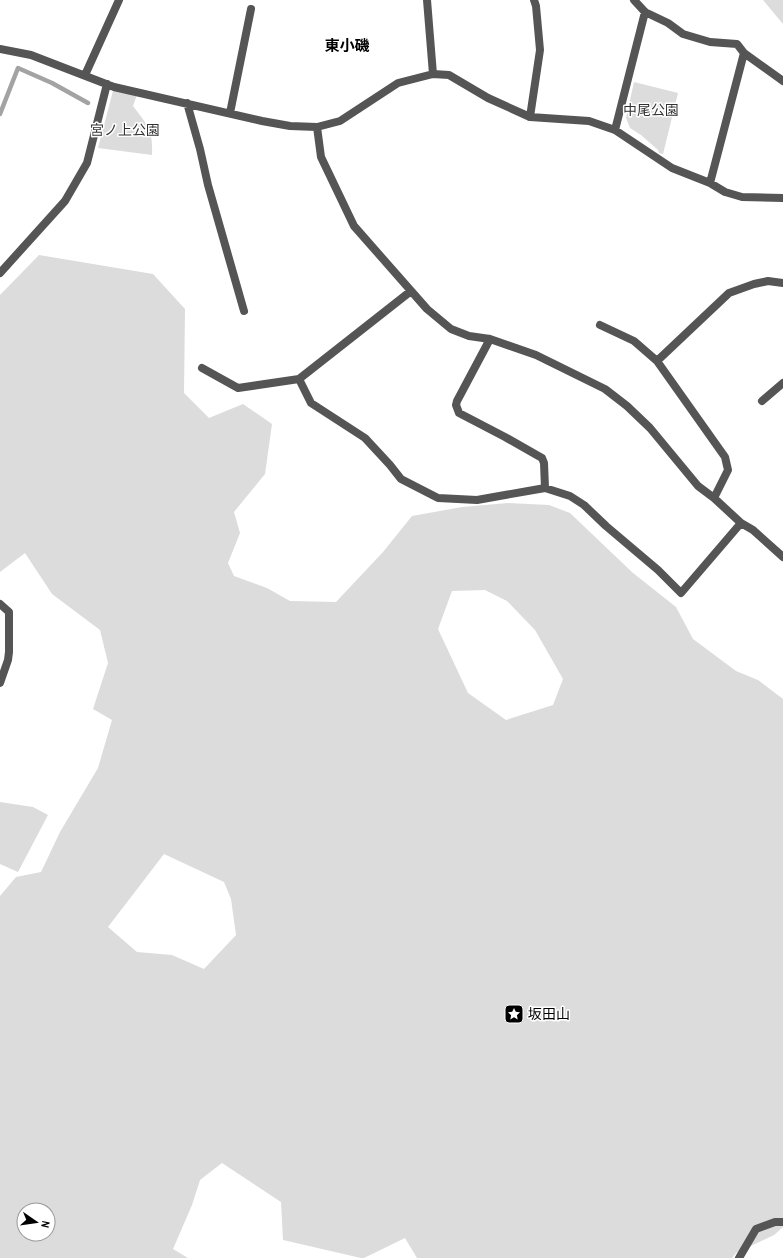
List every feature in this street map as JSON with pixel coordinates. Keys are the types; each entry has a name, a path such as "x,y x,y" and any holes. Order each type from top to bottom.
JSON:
{"street":[{"path":"85,75 118,0"},
{"path":"427,0 433,74"},
{"path":"530,117 540,50 536,6 534,0"},
{"path":"634,0 645,12 668,23 683,34 710,42 737,44 744,53 783,81"},
{"path":"230,113 251,9"},
{"path":"615,130 645,12"},
{"path":"0,49 31,55 107,84 262,121 290,126 317,127 340,122 398,84 433,74 449,75 488,98 530,117 589,121 615,130 672,168 710,183 725,192 742,197 783,198"},
{"path":"710,183 744,53"},
{"path":"0,274 65,201 87,163 107,84"},
{"path":"187,103 208,185 244,311"},
{"path":"317,127 321,157 354,226 427,309 451,329 469,336 490,340 536,355 605,389 627,406 644,423 698,486 714,498 741,523 753,530 783,557"},
{"path":"658,361 729,293 754,284 768,281 783,283"},
{"path":"202,368 238,388 299,379 411,291"},
{"path":"600,325 634,341 658,361 725,457 728,470 714,498"},
{"path":"490,340 457,401 457,410 462,416 505,437 542,458 544,463 545,488"},
{"path":"299,379 311,403 365,438 401,479 438,498 477,500 545,488 570,496 584,506 658,570 681,593 741,523"},
{"path":"762,401 783,384"},
{"path":"0,604 9,612 8,660 0,683"},
{"path":"739,1258 756,1229 775,1222 783,1222"}],"green space":[{"path":"763,0 783,0 783,24"},
{"name":"中尾公園","path":"634,82 678,93 663,154 659,153 658,150 641,135 630,128 626,118"},
{"name":"宮ノ上公園","path":"114,87 138,92 133,106 142,118 150,133 152,139 152,155 98,148"},
{"path":"39,255 153,274 185,309 184,393 209,418 243,404 272,424 265,474 234,512 240,533 228,563 234,576 267,588 290,601 336,602 383,552 412,516 462,507 508,503 549,505 570,513 633,573 676,607 693,639 736,671 758,680 783,699 783,1227 774,1235 736,1253 732,1258 417,1258 405,1238 364,1258 361,1258 283,1240 281,1202 222,1163 200,1180 192,1205 173,1249 188,1258 0,1258 0,896 16,877 41,872 60,832 98,768 112,720 93,709 108,663 100,630 52,594 25,553 0,572 0,295","holes":["485,590 507,601 535,630 563,679 553,705 506,720 468,693 438,629 452,591","164,854 224,882 231,899 236,935 204,969 172,955 137,952 108,927"]},
{"path":"0,802 33,807 48,815 18,872 0,864"}],"waterway":[{"path":"0,114 18,68 52,83 88,103"}],"place":[{"name":"坂田山","path":"514,1014"}],"district":[{"name":"東小磯","path":"347,46"}]}
